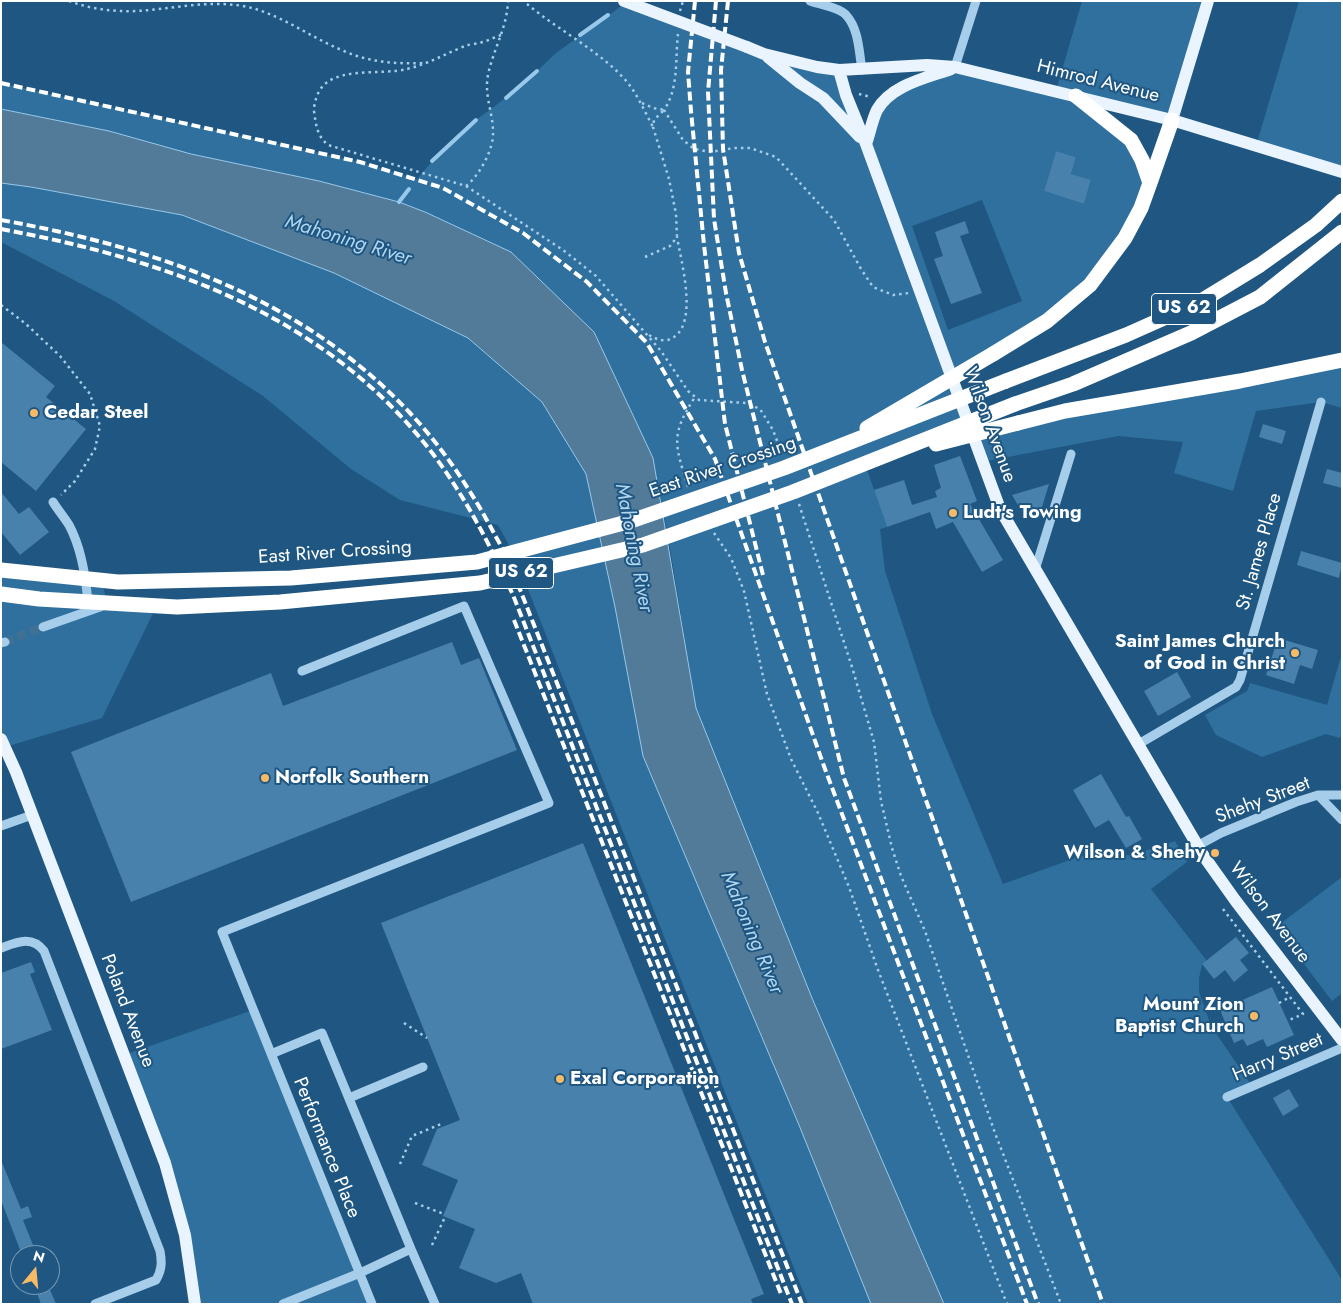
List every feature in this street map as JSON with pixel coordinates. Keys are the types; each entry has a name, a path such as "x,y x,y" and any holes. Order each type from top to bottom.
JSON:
{"highway":[{"path":"1076,96 1130,140 1142,160 1150,183"},
{"path":"825,452 1047,321 1090,284 1125,238 1141,208 1172,120"},
{"name":"East River Crossing","path":"1,570 127,581 291,578 477,562 631,521 825,452 1126,335 1198,303 1260,265 1316,225 1342,200"},
{"name":"US 62","path":"1,594 39,599 177,607 280,602 480,583 643,545 793,492 1015,404 1074,384 1191,334 1260,297 1342,232"},
{"path":"870,462 1065,410 1240,381 1342,360"}],"main road":[{"path":"624,1 764,54 800,83 824,98 866,144"},
{"path":"1172,120 1208,1"},
{"name":"Himrod Avenue","path":"764,54 817,67 839,70 927,65 955,67 1172,120 1342,172"},
{"path":"866,144 876,112 889,95 904,87 955,67"},
{"name":"Wilson Avenue","path":"839,70 846,94 1000,509 1197,846 1241,908 1342,1040"},
{"name":"Poland Avenue","path":"1,738 165,1163 184,1235 195,1304"}],"street":[{"path":"810,1 846,14 857,35 862,70"},
{"path":"955,67 976,1"},
{"name":"St. James Place","path":"1137,745 1236,686 1240,680 1321,402"},
{"path":"1035,570 1071,454"},
{"path":"53,502 69,525 78,548 86,572 89,610"},
{"path":"43,627 89,610 130,601 159,601"},
{"name":"Performance Place","path":"302,671 464,606 549,803 222,932 372,1304"},
{"path":"1318,795 1342,820"},
{"name":"Shehy Street","path":"1197,846 1231,829 1296,802 1318,795 1342,795"},
{"path":"1,826 32,815"},
{"path":"1,948 23,940 32,941 44,951 160,1251 162,1263 156,1280 95,1304"},
{"path":"271,1054 322,1033 435,1304"},
{"name":"Harry Street","path":"1226,1097 1342,1048"},
{"path":"348,1098 423,1067"},
{"path":"283,1304 411,1250"}],"path":[{"path":"69,1 111,11 137,11 207,3 244,6 290,22 319,40 358,57 388,63 429,63"},
{"path":"466,186 475,179 492,144 494,133 486,92 488,74 501,35 508,9 508,1"},
{"path":"680,18 683,1"},
{"path":"527,4 615,69 628,83 653,127 669,179 676,214 677,237 688,301 680,333 672,339 664,341 646,333"},
{"path":"653,127 654,120 671,99 675,79 679,26"},
{"path":"501,35 483,42 467,45 429,63 392,72 356,73 336,77 324,84 318,93 314,106 316,126 320,139 328,145 466,186 563,250 596,276 661,350 688,391 699,400 746,403 760,409 773,430 782,456"},
{"path":"855,93 875,99"},
{"path":"640,102 652,108 664,110 683,140 694,149 711,152 734,148 750,148 776,157 834,220 873,287 893,295 920,292"},
{"path":"645,257 670,246 677,237"},
{"path":"1,305 26,324 60,356 90,394 100,426 95,449 75,481 53,502"},
{"path":"689,490 678,455 677,434 683,416 696,397"},
{"path":"797,499 852,667 874,742 881,801 898,866 925,930 995,1134 1061,1304"},
{"path":"712,530 731,558 744,591 765,686 774,713 791,759 818,813 849,887 878,970 1007,1304"},
{"path":"1223,909 1303,1014 1287,1021"},
{"path":"1280,1003 1290,997"},
{"path":"404,1023 427,1038"},
{"path":"400,1164 412,1136 440,1124 442,1127"},
{"path":"416,1202 444,1215 432,1245"}],"shaded area":[{"path":"1082,1 1208,1 1172,120 1078,97 1124,134 1150,183 1090,285 952,377 975,434 865,464 887,527 880,529 885,571 932,714 1003,884 1081,856 1132,855 1175,841 1187,862 1151,889 1207,961 1202,965 1199,978 1199,992 1211,1026 1252,1086 1227,1097 1342,1280 1342,1304 944,1304 812,998 696,708 668,536 653,458 511,252 399,202 319,181 191,154 109,131 1,109 1,83 360,162 417,179 435,158 476,120 519,88 556,53 627,2 764,54 839,70 866,143 882,103 955,67 1056,91","holes":["1056,151 1076,157 1071,174 1091,181 1084,204 1044,191","982,200 1022,301 948,330 912,226"]},
{"path":"1299,1 1342,1 1342,172 1256,146"},
{"path":"1,183 182,215 334,273 468,338 542,402 586,474 615,607 643,756 799,1125 871,1304 808,1304 515,556 498,525 400,500 351,469 263,396 114,301 1,242"},
{"path":"1342,360 1342,408 1321,402 1256,411 1233,491 1174,473 1183,442 1118,436 982,462 975,434"},
{"path":"1,570 102,580 107,605 159,601 102,718 5,747 1,738"},
{"path":"1342,653 1342,731 1340,738 1326,734 1262,757 1216,735 1205,715 1247,691 1250,683 1327,705"},
{"path":"1342,877 1342,993 1332,1001 1276,927"},
{"path":"253,1010 372,1304 195,1304 185,1235 124,1055"}],"water":[{"name":"Mahoning River","path":"1,109 109,131 191,154 319,181 399,202 511,252 594,332 653,458 696,708 812,998 944,1304 871,1304 799,1125 643,756 615,607 586,474 542,402 468,338 334,273 182,215 1,183"}],"building":[{"path":"1056,151 1076,157 1071,174 1091,180 1084,204 1044,191"},
{"path":"965,221 969,233 960,236 982,293 951,304 934,259 943,256 935,232"},
{"name":"Cedar Steel","path":"1,342 55,386 46,397 86,429 36,491 1,462"},
{"path":"1263,424 1286,431 1282,444 1259,437"},
{"name":"Ludt's Towing","path":"960,456 977,501 970,504 1003,560 982,572 953,522 936,529 930,512 887,527 874,490 904,480 912,505 937,497 935,491 941,488 934,465"},
{"path":"1327,469 1342,473 1342,488 1323,483"},
{"path":"1049,484 1042,507 1022,512 1012,495"},
{"path":"1,492 19,514 29,507 49,532 20,555 1,532"},
{"path":"1301,551 1342,563 1339,578 1297,565"},
{"path":"1278,638 1318,650 1312,669 1300,665 1294,684 1266,675"},
{"name":"Norfolk Southern","path":"452,642 461,665 479,658 517,750 131,902 71,752 271,673 283,706"},
{"path":"1177,672 1191,697 1158,716 1144,691"},
{"path":"1101,774 1126,817 1129,816 1142,839 1126,848 1109,820 1095,828 1073,790"},
{"name":"Exal Corporation","path":"583,843 764,1294 751,1299 753,1304 533,1304 521,1273 496,1283 459,1268 475,1229 443,1216 458,1180 422,1165 437,1129 460,1120 381,923"},
{"path":"1236,937 1249,953 1240,960 1248,970 1234,982 1225,970 1214,979 1202,964"},
{"path":"31,962 35,972 30,974 52,1030 1,1049 1,973"},
{"name":"Mount Zion Baptist Church","path":"1272,987 1294,1035 1267,1047 1263,1039 1247,1046 1243,1039 1234,1043 1220,1010"},
{"path":"1289,1089 1299,1106 1283,1116 1273,1098"},
{"path":"1,1160 21,1209 28,1206 32,1217 23,1220 33,1245 18,1245 1,1200"},
{"path":"38,1295 52,1295 56,1304 41,1304"}],"waterway":[{"path":"580,35 608,15"},
{"path":"506,98 537,71"},
{"path":"432,161 476,120"},
{"path":"399,202 409,189"}],"tunnel":[{"path":"5,642 43,627"}],"railway":[{"path":"695,1 688,72 704,245 725,424 763,575"},
{"path":"716,1 708,92 714,219 726,293 742,370 844,778 1038,1304"},
{"path":"728,1 721,70 723,149 739,253 765,342 1103,1304"},
{"path":"1,83 360,162 443,188 523,233 587,282 647,343 715,459 825,769 1027,1304"},
{"path":"1,220 115,246 170,263 222,283 273,308 321,337 367,372 410,413 446,456 478,504 500,543 512,571 802,1304"},
{"path":"1,229 63,242 124,258 183,277 240,301 293,330 344,365 391,406 433,454 477,522 513,595 792,1304"},
{"path":"514,620 781,1294"}],"place":[{"name":"Cedar Steel","path":"34,413"},
{"name":"Ludt's Towing","path":"953,513"},
{"name":"Saint James Church of God in Christ","path":"1295,653"},
{"name":"Norfolk Southern","path":"265,778"},
{"name":"Wilson & Shehy","path":"1215,853"},
{"name":"Mount Zion Baptist Church","path":"1254,1016"},
{"name":"Exal Corporation","path":"560,1079"}]}
